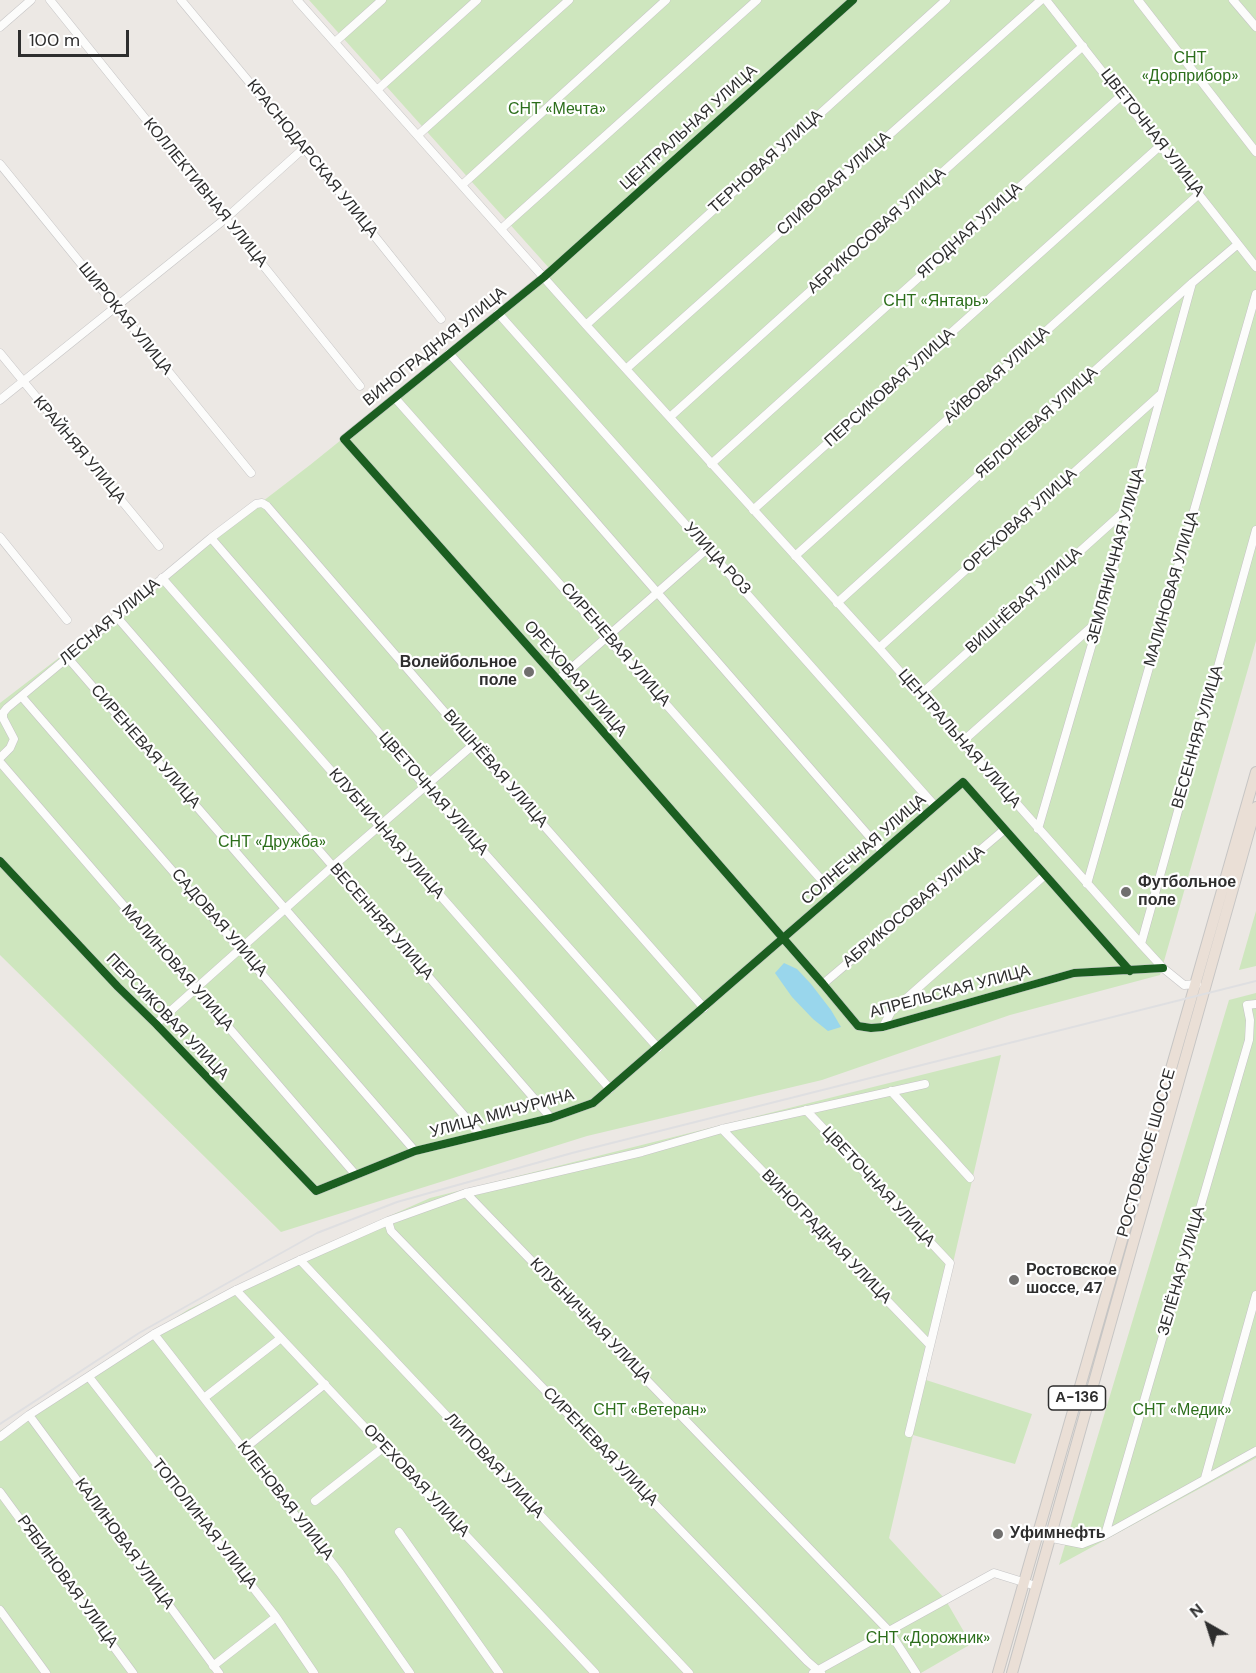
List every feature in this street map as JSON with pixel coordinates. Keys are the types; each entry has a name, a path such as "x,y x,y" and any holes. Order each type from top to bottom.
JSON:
{"highway":[{"name":"РОСТОВСКОЕ ШОССЕ","path":"1011,1673 1201,983 1256,772"},
{"name":"РОСТОВСКОЕ ШОССЕ","path":"998,1673 1155,1122 1256,807"}],"street":[{"path":"0,27 31,0"},
{"name":"КОЛЛЕКТИВНАЯ УЛИЦА","path":"50,0 360,386"},
{"name":"КРАСНОДАРСКАЯ УЛИЦА","path":"181,0 304,148 441,319"},
{"name":"ЦЕНТРАЛЬНАЯ УЛИЦА","path":"297,0 1163,968 1184,985 1201,983"},
{"path":"335,42 382,0"},
{"path":"377,90 477,0"},
{"path":"418,135 569,0"},
{"path":"462,185 666,0"},
{"path":"501,229 757,0"},
{"name":"ЦЕНТРАЛЬНАЯ УЛИЦА","path":"544,277 853,0"},
{"name":"ТЕРНОВАЯ УЛИЦА","path":"586,325 946,0"},
{"name":"СЛИВОВАЯ УЛИЦА","path":"626,369 1041,0"},
{"name":"ЦВЕТОЧНАЯ УЛИЦА","path":"1046,0 1256,267"},
{"path":"1138,0 1256,152"},
{"path":"1233,0 1256,27"},
{"name":"АБРИКОСОВАЯ УЛИЦА","path":"670,417 1083,46"},
{"name":"ЯГОДНАЯ УЛИЦА","path":"711,465 1122,94"},
{"name":"ПЕРСИКОВАЯ УЛИЦА","path":"753,510 1161,145"},
{"path":"0,400 225,219 304,148"},
{"name":"ШИРОКАЯ УЛИЦА","path":"0,164 251,473"},
{"name":"АЙВОВАЯ УЛИЦА","path":"795,556 1199,194"},
{"name":"ЯБЛОНЕВАЯ УЛИЦА","path":"837,603 1238,244"},
{"name":"ВИНОГРАДНАЯ УЛИЦА","path":"344,439 544,277"},
{"name":"ЗЕМЛЯНИЧНАЯ УЛИЦА","path":"1038,829 1099,620 1128,508 1192,283"},
{"name":"МАЛИНОВАЯ УЛИЦА","path":"1087,884 1256,294"},
{"name":"УЛИЦА РОЗ","path":"498,313 935,806"},
{"name":"КРАЙНЯЯ УЛИЦА","path":"0,353 159,546"},
{"path":"449,353 882,851"},
{"name":"ОРЕХОВАЯ УЛИЦА","path":"879,648 1162,393"},
{"name":"СИРЕНЕВАЯ УЛИЦА","path":"395,398 834,894"},
{"name":"ОРЕХОВАЯ УЛИЦА","path":"344,439 558,680 783,939"},
{"name":"ВИШНЁВАЯ УЛИЦА","path":"262,503 704,1008"},
{"name":"ЛЕСНАЯ УЛИЦА","path":"0,760 14,739 2,712 211,538 256,504 262,503"},
{"name":"ВИШНЁВАЯ УЛИЦА","path":"920,694 1128,508"},
{"name":"ВЕСЕННЯЯ УЛИЦА","path":"1141,944 1256,530"},
{"path":"0,537 67,620"},
{"name":"ЦВЕТОЧНАЯ УЛИЦА","path":"211,538 425,786 658,1048"},
{"path":"558,680 708,548"},
{"name":"КЛУБНИЧНАЯ УЛИЦА","path":"162,578 610,1089"},
{"name":"ВЕСЕННЯЯ УЛИЦА","path":"116,616 551,1118"},
{"path":"962,742 1099,620"},
{"name":"СИРЕНЕВАЯ УЛИЦА","path":"68,658 481,1135"},
{"name":"САДОВАЯ УЛИЦА","path":"22,697 415,1151"},
{"path":"156,1024 194,988 473,745"},
{"name":"МАЛИНОВАЯ УЛИЦА","path":"0,760 355,1174"},
{"name":"СОЛНЕЧНАЯ УЛИЦА","path":"704,1008 963,782 1005,829"},
{"path":"1005,829 1130,971"},
{"name":"АБРИКОСОВАЯ УЛИЦА","path":"823,984 1005,829"},
{"name":"ПЕРСИКОВАЯ УЛИЦА","path":"0,861 118,987 316,1191"},
{"path":"883,1027 891,1012 1045,875"},
{"name":"АПРЕЛЬСКАЯ УЛИЦА","path":"783,939 858,1026 871,1028 883,1027 1074,973 1163,968"},
{"name":"ЗЕЛЁНАЯ УЛИЦА","path":"1105,1535 1249,1040 1250,1020 1247,1005 1256,1004"},
{"name":"УЛИЦА МИЧУРИНА","path":"316,1191 415,1151 551,1118 593,1103 704,1008"},
{"path":"0,1437 29,1415 154,1334 236,1290 388,1221 466,1193 642,1152 722,1129 925,1084"},
{"path":"891,1091 970,1178"},
{"name":"ЦВЕТОЧНАЯ УЛИЦА","path":"806,1110 950,1263 930,1345"},
{"name":"ВИНОГРАДНАЯ УЛИЦА","path":"722,1129 930,1345"},
{"name":"КЛУБНИЧНАЯ УЛИЦА","path":"466,1193 890,1632 916,1673"},
{"name":"СИРЕНЕВАЯ УЛИЦА","path":"388,1221 391,1231 817,1672"},
{"name":"ЛИПОВАЯ УЛИЦА","path":"300,1260 689,1673"},
{"name":"ОРЕХОВАЯ УЛИЦА","path":"236,1290 595,1673"},
{"path":"1205,1478 1256,1295"},
{"name":"КЛЕНОВАЯ УЛИЦА","path":"154,1334 340,1573 410,1673"},
{"path":"204,1398 281,1338"},
{"path":"909,1433 930,1345"},
{"name":"ТОПОЛИНАЯ УЛИЦА","path":"89,1377 276,1617 314,1673"},
{"path":"244,1449 325,1384"},
{"name":"КАЛИНОВАЯ УЛИЦА","path":"29,1415 216,1669"},
{"path":"315,1501 384,1447"},
{"path":"1037,1535 1082,1544 1105,1535 1256,1451"},
{"name":"РЯБИНОВАЯ УЛИЦА","path":"0,1492 133,1673"},
{"path":"399,1532 499,1673"},
{"path":"817,1672 994,1573 1036,1586"},
{"path":"0,1610 46,1673"},
{"path":"216,1669 276,1617"}],"green space":[{"path":"309,0 1256,0 1256,641 1160,975 1010,1015 822,1080 587,1136 281,1232 0,955 0,703 310,465 449,353 549,268"},
{"path":"1256,911 1256,966 1239,970"},
{"name":"СНТ «Медик»","path":"1256,993 1256,1458 1059,1565 1229,1000"},
{"name":"СНТ «Ветеран»","path":"1001,1055 926,1380 1032,1414 1015,1464 913,1435 889,1538 945,1599 971,1644 921,1673 0,1673 0,1431 189,1309 317,1248 430,1198"}],"water":[{"path":"784,963 797,969 811,984 841,1027 828,1031 792,997 775,973"}],"railway":[{"path":"0,1424 139,1333 224,1285 317,1233 397,1202 572,1153 1256,981"}],"cycle path":[{"path":"853,0 544,277 344,439 558,680 858,1026 883,1027 1074,973 1163,968"},
{"path":"0,861 118,987 316,1191 415,1151 551,1118 593,1103 963,782 1130,971"}],"place":[{"name":"Волейбольное поле","path":"529,672"},
{"name":"Футбольное поле","path":"1126,892"},
{"name":"Ростовское шоссе, 47","path":"1014,1280"},
{"name":"Уфимнефть","path":"998,1534"}],"park label":[{"name":"СНТ «Дорприбор»","path":"1190,68"},
{"name":"СНТ «Мечта»","path":"557,110"},
{"name":"СНТ «Янтарь»","path":"936,302"},
{"name":"СНТ «Дружба»","path":"272,843"},
{"name":"СНТ «Дорожник»","path":"928,1639"}]}
